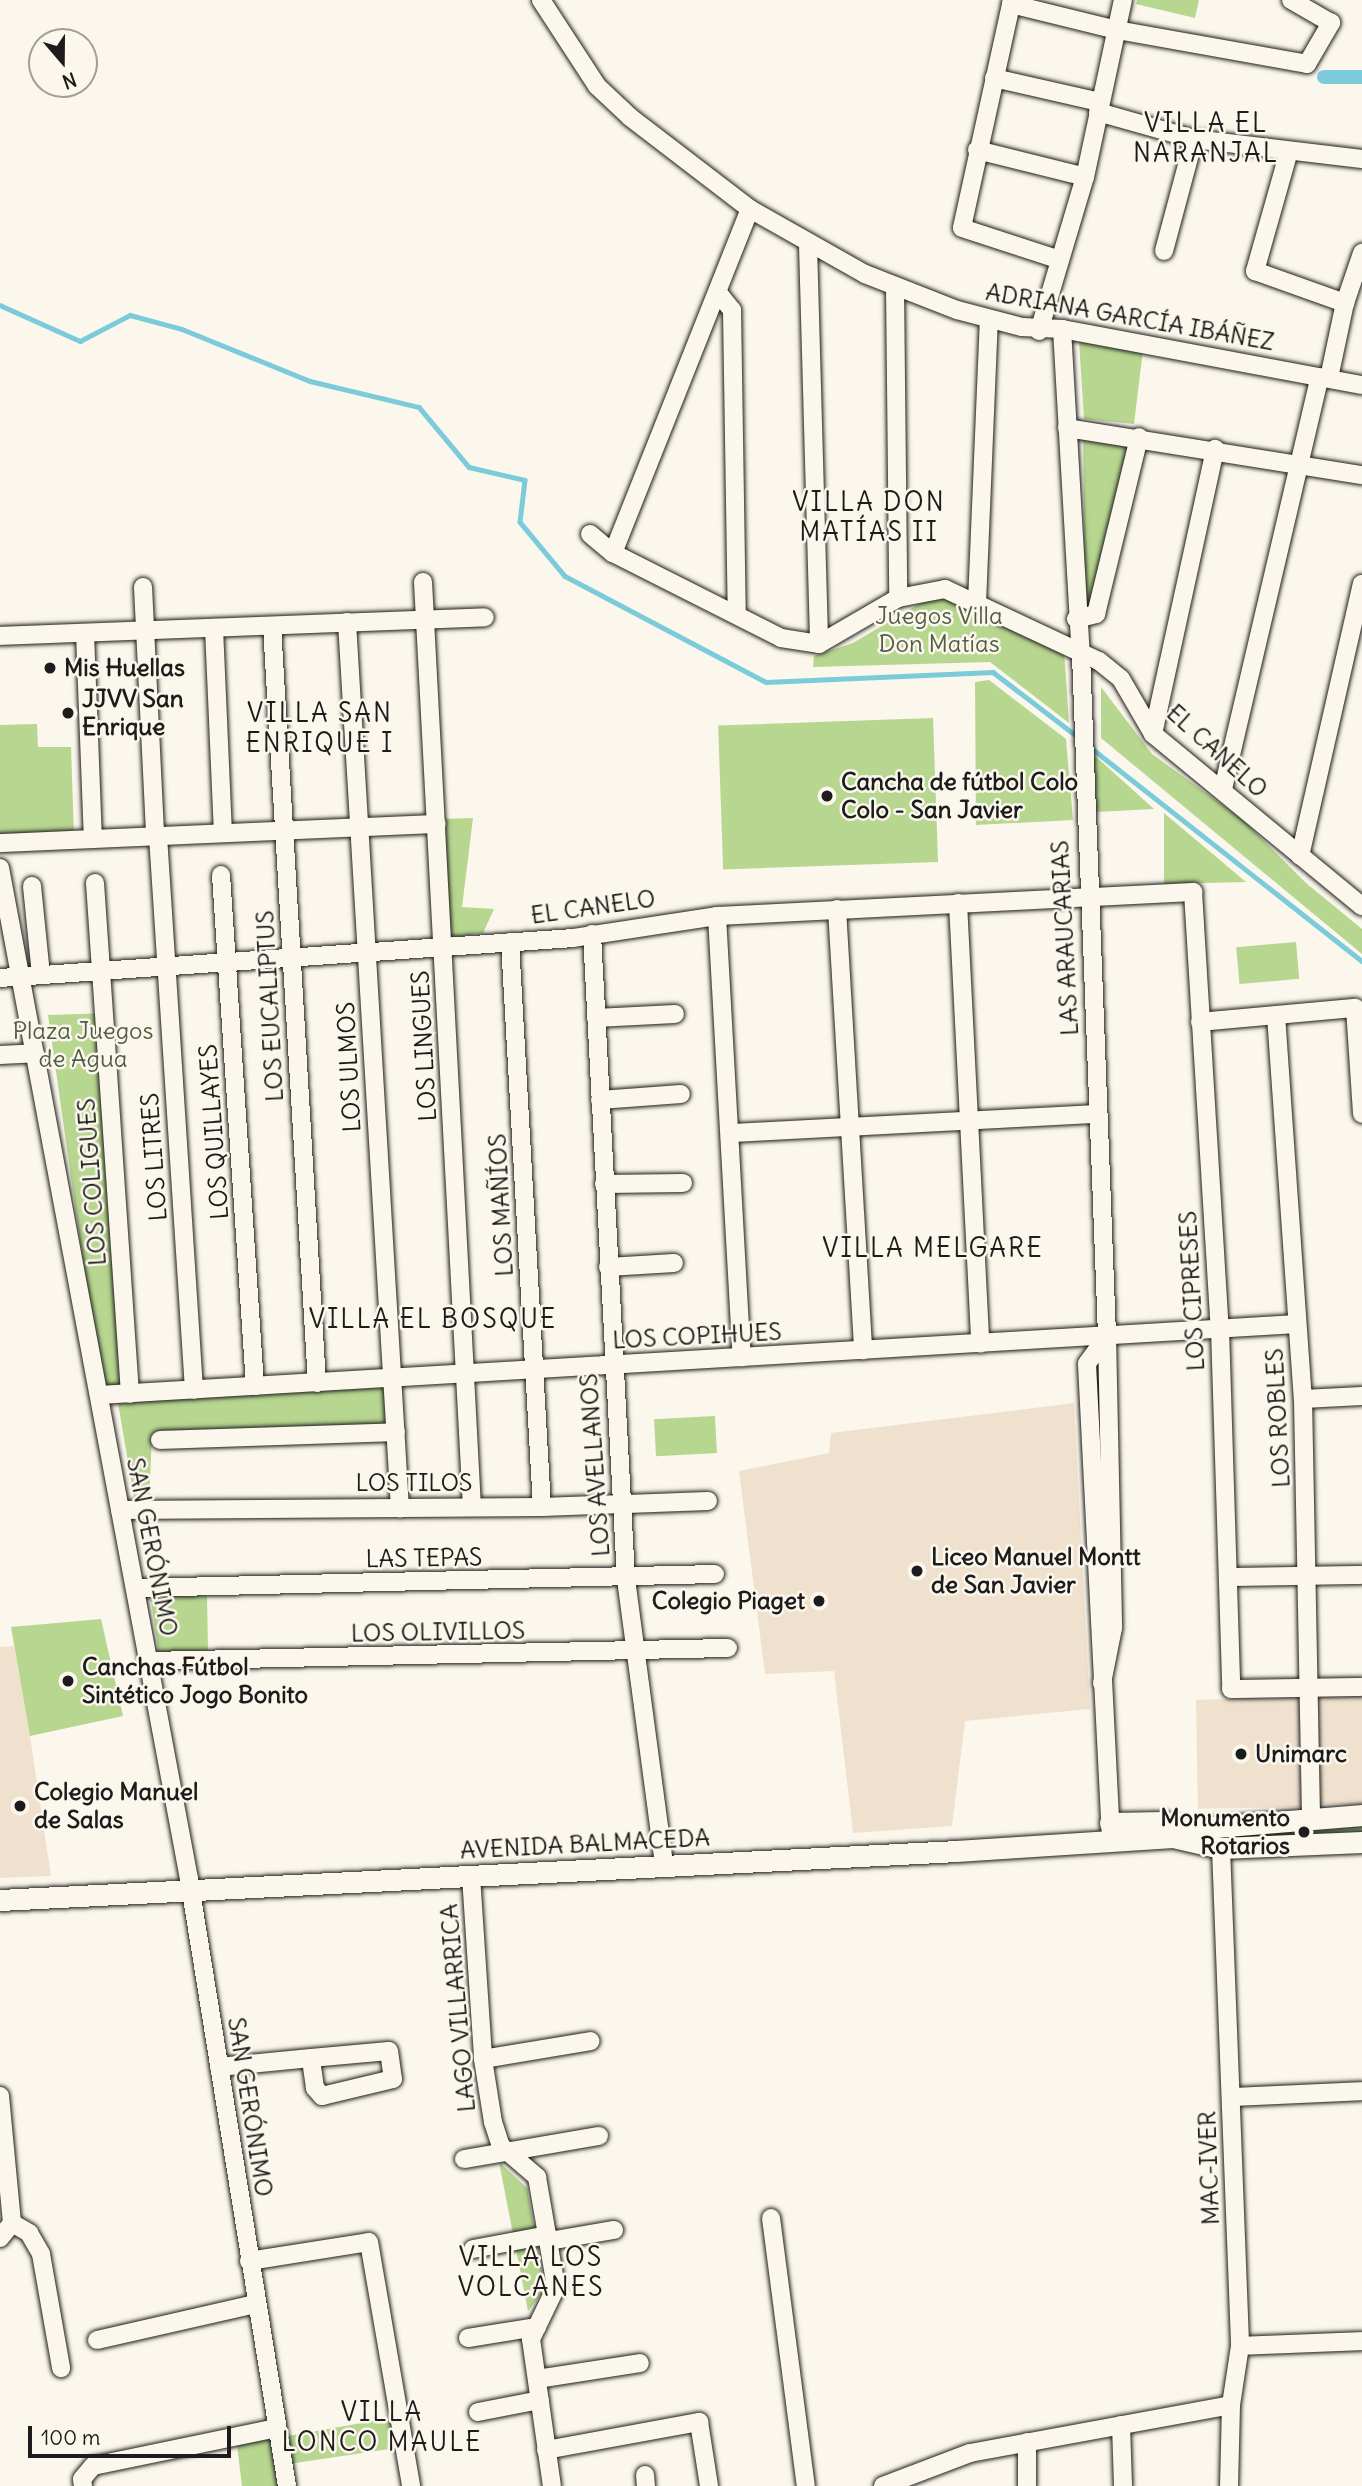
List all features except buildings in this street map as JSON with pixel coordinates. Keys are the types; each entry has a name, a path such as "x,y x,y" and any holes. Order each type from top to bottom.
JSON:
{"main road":[{"name":"AVENIDA BALMACEDA","path":"0,1900 664,1865 1111,1832 1182,1834 1311,1818 1362,1815"},
{"name":"AVENIDA BALMACEDA","path":"1182,1834 1222,1848 1362,1842"}],"street":[{"name":"ADRIANA GARCÍA IBÁÑEZ","path":"541,0 597,86 750,209 808,245 895,286 989,319 1039,331 1062,329 1362,385"},
{"path":"1039,331 1057,259 1085,177 1123,0"},
{"path":"1057,259 962,228 977,150 1012,2 1117,30 1307,64 1331,23 1291,0"},
{"path":"994,78 1099,107 1194,139 1362,159"},
{"path":"1164,251 1194,139"},
{"path":"977,150 1085,177"},
{"path":"1289,151 1255,271 1345,303"},
{"path":"613,553 719,294 750,209"},
{"path":"590,534 613,553 781,638 820,644 808,245"},
{"path":"1223,789 1301,463 1345,303 1362,253"},
{"path":"895,286 898,598"},
{"path":"719,294 732,310 737,614"},
{"path":"977,603 989,319"},
{"name":"LAS ARAUCARIAS","path":"1062,329 1076,619 1081,655 1082,756 1107,1336"},
{"path":"1067,428 1215,449 1362,475"},
{"path":"1076,619 1096,614 1139,437"},
{"path":"1153,734 1215,449"},
{"name":"LOS LINGUES","path":"422,582 472,1507"},
{"path":"1300,856 1362,584"},
{"name":"LOS LITRES","path":"143,587 194,1390"},
{"name":"EL CANELO","path":"820,644 898,598 945,589 977,603 1115,672 1153,734 1362,906"},
{"path":"0,636 485,617"},
{"name":"LOS ULMOS","path":"347,622 400,1508"},
{"name":"LOS EUCALIPTUS","path":"272,626 317,1383"},
{"path":"214,628 223,833"},
{"path":"85,633 93,839"},
{"path":"0,843 437,824"},
{"name":"SAN GERÓNIMO","path":"0,868 190,1891 287,2486"},
{"name":"LOS QUILLAYES","path":"221,875 255,1387"},
{"name":"LOS COLIGUES","path":"95,883 130,1394"},
{"path":"32,886 41,975"},
{"name":"EL CANELO","path":"0,978 510,942 592,934 717,916 1193,892"},
{"name":"LOS CIPRESES","path":"1193,892 1220,1329 1231,1689 1307,1688"},
{"path":"958,903 980,1343"},
{"path":"837,909 863,1350"},
{"path":"717,916 732,1133 742,1357"},
{"name":"LOS AVELLANOS","path":"592,934 626,1579 664,1865"},
{"name":"LOS MAÑÍOS","path":"510,942 542,1507"},
{"path":"1200,1022 1355,1008 1362,1114"},
{"path":"596,1018 675,1014"},
{"name":"LOS ROBLES","path":"1276,1015 1303,1399 1311,1818"},
{"path":"0,1055 35,1053"},
{"path":"600,1100 681,1094"},
{"path":"732,1133 1098,1114"},
{"path":"604,1184 683,1183"},
{"path":"608,1267 674,1263"},
{"name":"LOS COPIHUES","path":"99,1395 1297,1324"},
{"path":"1107,1336 1087,1364 1111,1832"},
{"path":"1303,1399 1362,1396"},
{"path":"160,1440 396,1432"},
{"name":"LOS TILOS","path":"120,1510 622,1506 708,1501"},
{"name":"LAS TEPAS","path":"135,1588 626,1579 715,1574"},
{"path":"1228,1577 1362,1574"},
{"name":"LOS OLIVILLOS","path":"149,1661 634,1653 728,1647"},
{"path":"1307,1688 1362,1687"},
{"name":"MAC-IVER","path":"1222,1848 1240,2346 1231,2405 1230,2486"},
{"name":"LAGO VILLARRICA","path":"471,1876 483,2059 494,2122 501,2146 537,2177 556,2287 531,2339 552,2486"},
{"path":"483,2059 590,2041"},
{"path":"219,2067 311,2058 389,2051 393,2079 322,2096 315,2088 311,2058"},
{"path":"1231,2097 1362,2091"},
{"path":"0,2096 12,2223 0,2238"},
{"path":"464,2159 599,2136"},
{"path":"771,2218 806,2486"},
{"path":"12,2223 29,2233 41,2253 61,2368"},
{"path":"473,2249 614,2230"},
{"path":"249,2261 369,2242 411,2486"},
{"path":"97,2340 256,2304"},
{"path":"468,2338 537,2327"},
{"path":"1240,2346 1362,2341"},
{"path":"537,2379 640,2363"},
{"path":"478,2412 540,2400"},
{"path":"883,2486 941,2461 1027,2442 1231,2405"},
{"path":"546,2450 699,2422 709,2486"},
{"path":"1121,2425 1123,2486"},
{"path":"83,2486 82,2479 93,2466 276,2428"},
{"path":"1027,2442 1027,2486"}],"shaded area":[{"name":"Liceo Manuel Montt de San Javier","path":"1074,1403 1090,1709 965,1721 952,1826 853,1833 834,1671 765,1674 739,1471 829,1453 831,1433"},
{"name":"Colegio Manuel de Salas","path":"14,1646 51,1876 0,1878 0,1647"},
{"path":"1317,1696 1362,1696 1362,1804 1317,1804"},
{"path":"1299,1698 1301,1807 1198,1809 1196,1700"}],"green space":[{"path":"1137,0 1199,0 1195,18 1136,4"},
{"path":"1079,340 1143,350 1134,424 1084,419"},
{"path":"1083,434 1130,440 1093,606 1085,608"},
{"name":"Juegos Villa Don Matías","path":"929,598 947,598 1064,650 1069,723 990,662 813,667 814,656 853,643"},
{"path":"989,680 1066,739 1073,820 976,825 975,682"},
{"path":"1101,687 1152,754 1242,819 1306,883 1362,929 1362,954 1101,738"},
{"name":"Cancha de fútbol Colo Colo - San Javier","path":"933,718 938,862 723,869 718,726"},
{"path":"37,724 38,747 71,747 74,836 0,838 0,725"},
{"path":"1093,754 1154,809 1096,812"},
{"path":"1164,813 1246,882 1164,884"},
{"path":"473,818 462,907 494,909 483,933 449,938 443,819"},
{"path":"1296,942 1299,979 1239,984 1236,947"},
{"name":"Plaza Juegos de Agua","path":"111,1013 131,1387 101,1389 48,1015"},
{"path":"400,1382 400,1428 152,1434 149,1503 135,1503 118,1403"},
{"path":"715,1416 717,1453 656,1456 654,1419"},
{"path":"150,1594 207,1596 208,1650 159,1654"},
{"name":"Canchas Fútbol Sintético Jogo Bonito","path":"101,1619 123,1716 30,1736 11,1627"},
{"path":"1290,1820 1362,1820 1362,1838 1290,1838"},
{"name":"VILLA LOS VOLCANES","path":"499,2162 527,2188 545,2289 528,2311"},
{"path":"390,2418 396,2448 275,2466 278,2486 242,2486 237,2445"}],"waterway":[{"path":"1324,77 1362,77"},
{"path":"0,305 80,341 130,315 182,329 310,381 419,407 469,467 525,480 520,522 565,576 766,682 993,672 1078,737"},
{"path":"1090,747 1362,961"}],"place":[{"name":"Mis Huellas","path":"50,668"},
{"name":"JJVV San Enrique","path":"68,713"},
{"name":"Cancha de fútbol Colo Colo - San Javier","path":"827,796"},
{"name":"Liceo Manuel Montt de San Javier","path":"917,1571"},
{"name":"Colegio Piaget","path":"819,1601"},
{"name":"Canchas Fútbol Sintético Jogo Bonito","path":"68,1681"},
{"name":"Unimarc","path":"1241,1754"},
{"name":"Colegio Manuel de Salas","path":"20,1806"},
{"name":"Monumento Rotarios","path":"1304,1832"}],"district":[{"name":"VILLA EL NARANJAL","path":"1206,138"},
{"name":"VILLA DON MATÍAS II","path":"869,517"},
{"name":"VILLA SAN ENRIQUE I","path":"320,728"},
{"name":"VILLA MELGARE","path":"933,1248"},
{"name":"VILLA EL BOSQUE","path":"433,1319"},
{"name":"VILLA LOS VOLCANES","path":"531,2272"},
{"name":"VILLA LONCO MAULE","path":"382,2427"}]}
